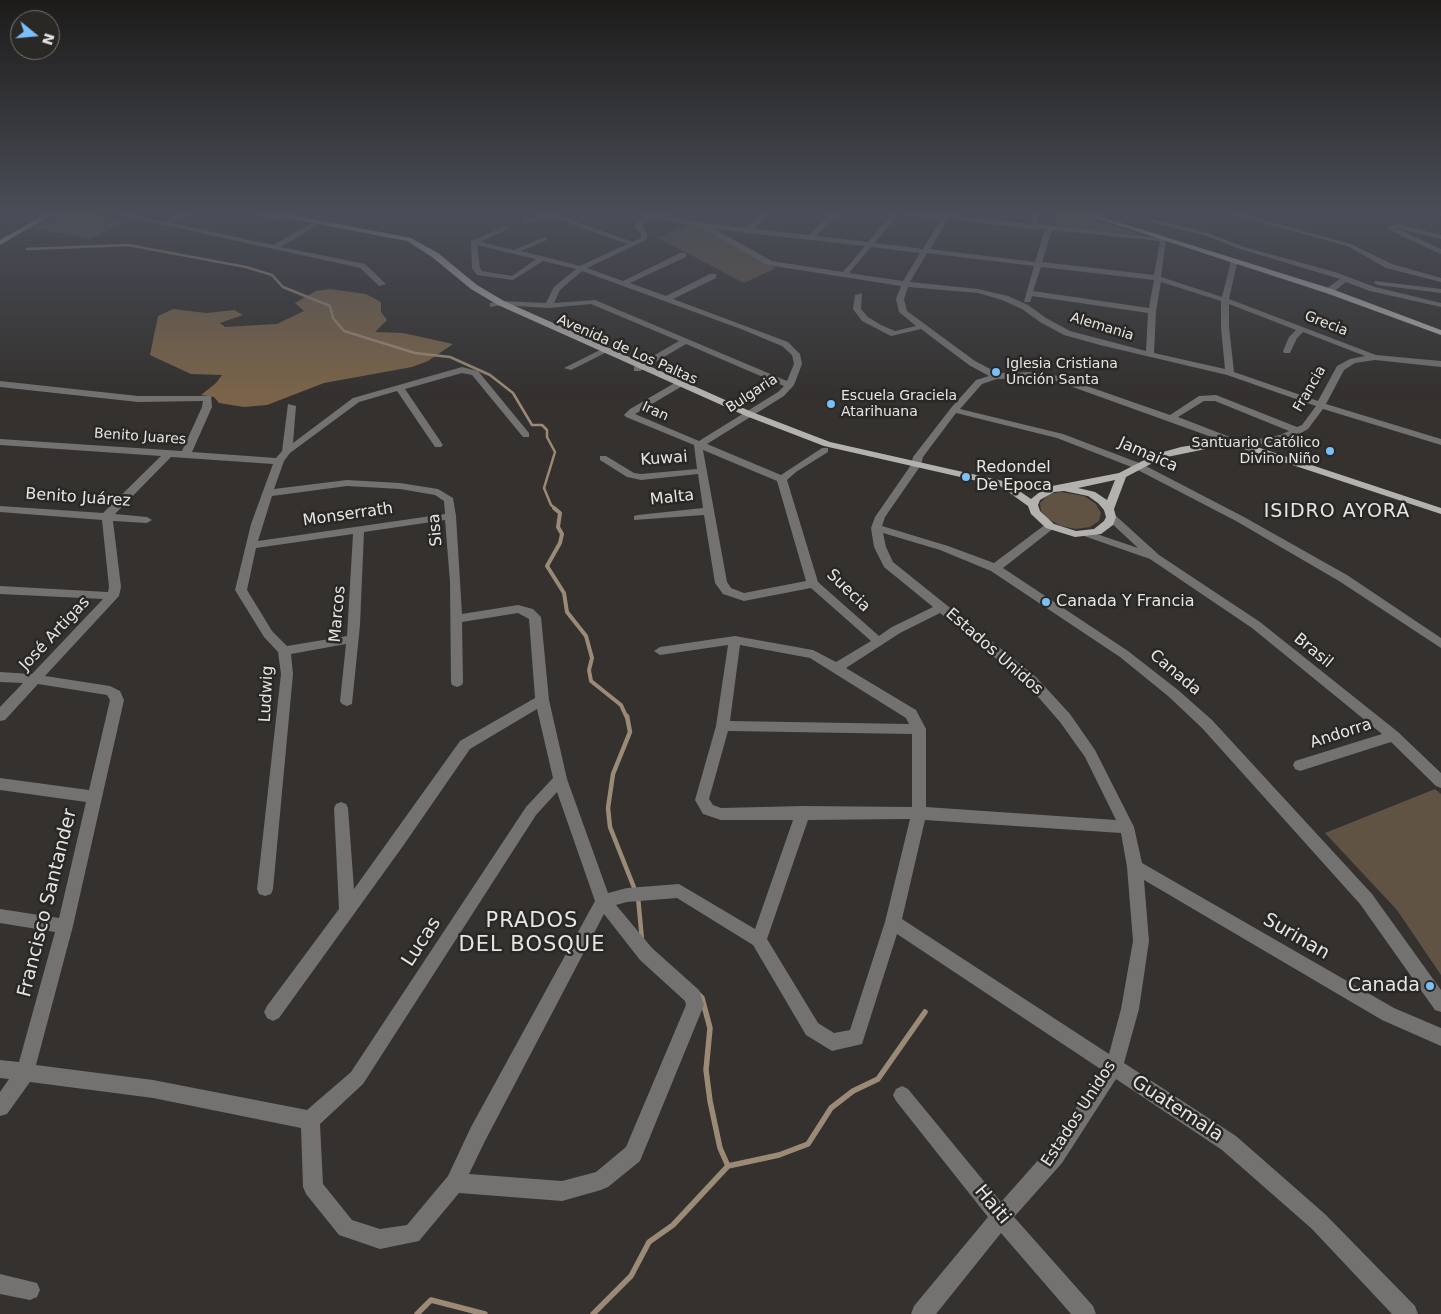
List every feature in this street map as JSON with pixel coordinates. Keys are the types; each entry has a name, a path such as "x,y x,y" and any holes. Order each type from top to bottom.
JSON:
{"main road":[{"name":"Avenida de Los Paltas","path":"448,274 465,288 497,304 825,450 868,461 904,467 916,465"},
{"path":"1275,274 1329,291 1441,333"},
{"name":"Avenida de Los Paltas","path":"745,416 827,444 916,465 1002,484 1052,489 1064,488"},
{"path":"1242,445 1441,511"},
{"name":"Francia","path":"1064,488 1122,475 1138,466 1181,450 1206,446 1242,445"},
{"path":"1050,526 1075,534 1088,534 1105,528 1122,475"},
{"name":"Avenida de Los Paltas","path":"1002,484 1033,505 1035,512 1050,526"},
{"path":"1064,488 1091,494 1110,513"},
{"path":"1033,505 1036,498 1052,489"}],"street":[{"path":"371,274 382,284"},
{"path":"489,274 513,278 518,274"},
{"path":"550,306 556,289 573,274"},
{"name":"Bulgaria","path":"598,274 665,300 723,319 785,344 796,354 798,364 790,385 782,394 698,446"},
{"path":"624,284 643,274"},
{"name":"Alemania","path":"840,274 905,284 978,291 1005,298 1025,307 1043,320 1067,333 1150,355 1230,373 1321,405 1441,442"},
{"path":"911,274 905,284 900,299 903,312 921,327 996,376"},
{"path":"1025,307 1035,274"},
{"name":"Grecia","path":"1125,274 1174,282 1375,356"},
{"path":"1150,355 1152,312 1157,274"},
{"path":"1230,373 1225,327 1225,300 1232,274"},
{"path":"1329,274 1441,305"},
{"path":"1420,274 1441,280"},
{"path":"665,300 713,276"},
{"path":"1341,278 1441,291"},
{"path":"1329,291 1341,278"},
{"path":"1029,293 1152,312"},
{"path":"859,295 858,309 865,319 878,327 894,334 921,327"},
{"path":"497,304 550,306 592,302 790,385"},
{"path":"1287,351 1293,337 1302,329"},
{"path":"640,367 684,342"},
{"path":"568,368 604,351"},
{"name":"Francia","path":"1242,445 1283,437 1306,427 1321,405 1340,368 1353,361 1375,356 1441,364"},
{"path":"283,456 356,400 462,370 475,373 526,435"},
{"path":"876,528 880,517 916,465 918,457 954,410 979,382 996,376 1032,375 1058,379 1172,418 1242,445"},
{"path":"0,384 138,399 208,398 207,407 186,454"},
{"name":"Iran","path":"678,384 632,411 629,415 698,446"},
{"path":"399,387 438,446"},
{"path":"1172,418 1202,398 1216,398 1298,431"},
{"name":"Ludwig","path":"265,889 287,674 284,651 268,634 245,599 242,590 250,545 283,456 291,406"},
{"name":"Jamaica","path":"954,410 1060,436 1138,466 1240,519 1343,578 1439,637"},
{"name":"Benito Juares","path":"0,442 186,454 283,456"},
{"path":"698,446 721,583 727,591 744,597 813,584"},
{"path":"698,446 782,479 792,470 825,450"},
{"path":"0,590 112,596 115,587 107,516 169,453"},
{"name":"Kuwai","path":"603,458 631,475 641,477 702,470"},
{"name":"Suecia","path":"782,479 813,584 879,642"},
{"name":"Sisa","path":"268,493 347,483 400,486 438,492 450,500 457,619 457,682"},
{"name":"Benito Juárez","path":"2,511 107,516 146,520"},
{"name":"Malta","path":"638,518 709,511"},
{"name":"Brasil","path":"1110,513 1154,558 1256,626 1393,736 1441,782"},
{"name":"Monserrath","path":"250,545 359,531 451,516"},
{"path":"995,568 1050,526"},
{"name":"Canada","path":"876,528 944,548 995,568 1124,654 1173,693 1207,724 1366,899 1441,1004"},
{"name":"Estados Unidos","path":"876,528 880,547 888,564 1031,680 1066,718 1090,754 1126,827 1134,867 1141,941 1130,1009 1114,1067 1055,1156 1001,1217 922,1314"},
{"name":"Marcos","path":"347,701 354,626 359,531"},
{"name":"Brasil","path":"1088,534 1154,558"},
{"name":"José Artigas","path":"0,716 112,596"},
{"path":"836,668 896,630 942,607"},
{"path":"455,1183 562,1190 601,1180 633,1154 695,1005 693,996 646,954 603,901 560,779 542,700 534,617 529,612 518,609 457,619"},
{"path":"284,651 352,640"},
{"path":"735,640 723,726 702,800 708,810 720,814 803,812 919,813 1126,827"},
{"path":"0,1069 153,1089 310,1120 313,1187 346,1228 380,1238 412,1234 455,1183 478,1134 603,901 628,895 679,891 759,940 812,1029 832,1042 856,1038 893,922 919,813 919,729 911,714 814,654 735,640 660,650"},
{"path":"0,677 34,679"},
{"name":"Francisco Santander","path":"0,1107 25,1073 65,926 117,700 115,694 110,691 34,679"},
{"path":"273,1012 464,745 542,700"},
{"path":"723,726 919,729"},
{"name":"Andorra","path":"1300,765 1393,736"},
{"name":"Lucas","path":"310,1120 357,1078 531,811 560,779"},
{"path":"0,784 95,797"},
{"path":"341,808 347,910"},
{"path":"759,940 803,812"},
{"name":"Surinan","path":"1134,867 1388,1014 1441,1037"},
{"path":"0,916 65,926"},
{"name":"Guatemala","path":"893,922 1229,1143 1319,1222 1407,1314"},
{"name":"Haiti","path":"902,1095 1001,1217 1086,1314"},
{"path":"0,1284 30,1290"}],"shaded area":[{"path":"727,274 763,274 744,283"},
{"path":"330,289 366,294 381,302 381,312 387,320 375,332 403,333 453,344 428,361 412,367 324,383 267,405 244,407 219,403 214,397 201,395 216,383 222,375 191,374 150,355 158,316 173,309 206,313 234,310 243,315 220,323 225,327 277,324 304,311 295,303 316,291"},
{"path":"1061,492 1084,496 1096,504 1101,513 1099,521 1090,527 1076,529 1061,526 1048,519 1041,511 1040,503 1049,494"},
{"path":"1435,789 1441,794 1441,975 1397,910 1325,833"}],"waterway":[{"path":"270,274 283,287 330,306 333,318 344,331 415,353 450,357 490,375 513,393 532,425 542,425 547,430 547,437 555,452 544,488 551,505 556,509"},
{"path":"554,508 560,513 558,527 562,534 560,543 547,566 564,593 567,612 586,636 592,658 589,670 591,681 621,705 627,718"},
{"path":"627,716 630,732 613,774 608,808 610,827 635,890"},
{"path":"638,897 642,940"},
{"path":"698,994 702,998 710,1028 706,1070 710,1101 720,1148 728,1166"},
{"path":"728,1166 779,1155 808,1144 831,1108 853,1091 878,1079 925,1012"},
{"path":"593,1314 631,1276 649,1242 673,1225 728,1166"},
{"path":"417,1314 431,1300 485,1314"}],"place":[{"name":"Iglesia Cristiana Unción Santa","path":"996,372"},
{"name":"Escuela Graciela Atarihuana","path":"831,404"},
{"name":"Santuario Católico Divino Niño","path":"1330,451"},
{"name":"Redondel De Epoca","path":"966,477"},
{"name":"Canada Y Francia","path":"1046,602"},
{"name":"Canada","path":"1430,986"}],"district":[{"name":"ISIDRO AYORA","path":"1337,512"},
{"name":"PRADOS DEL BOSQUE","path":"532,934"}]}
